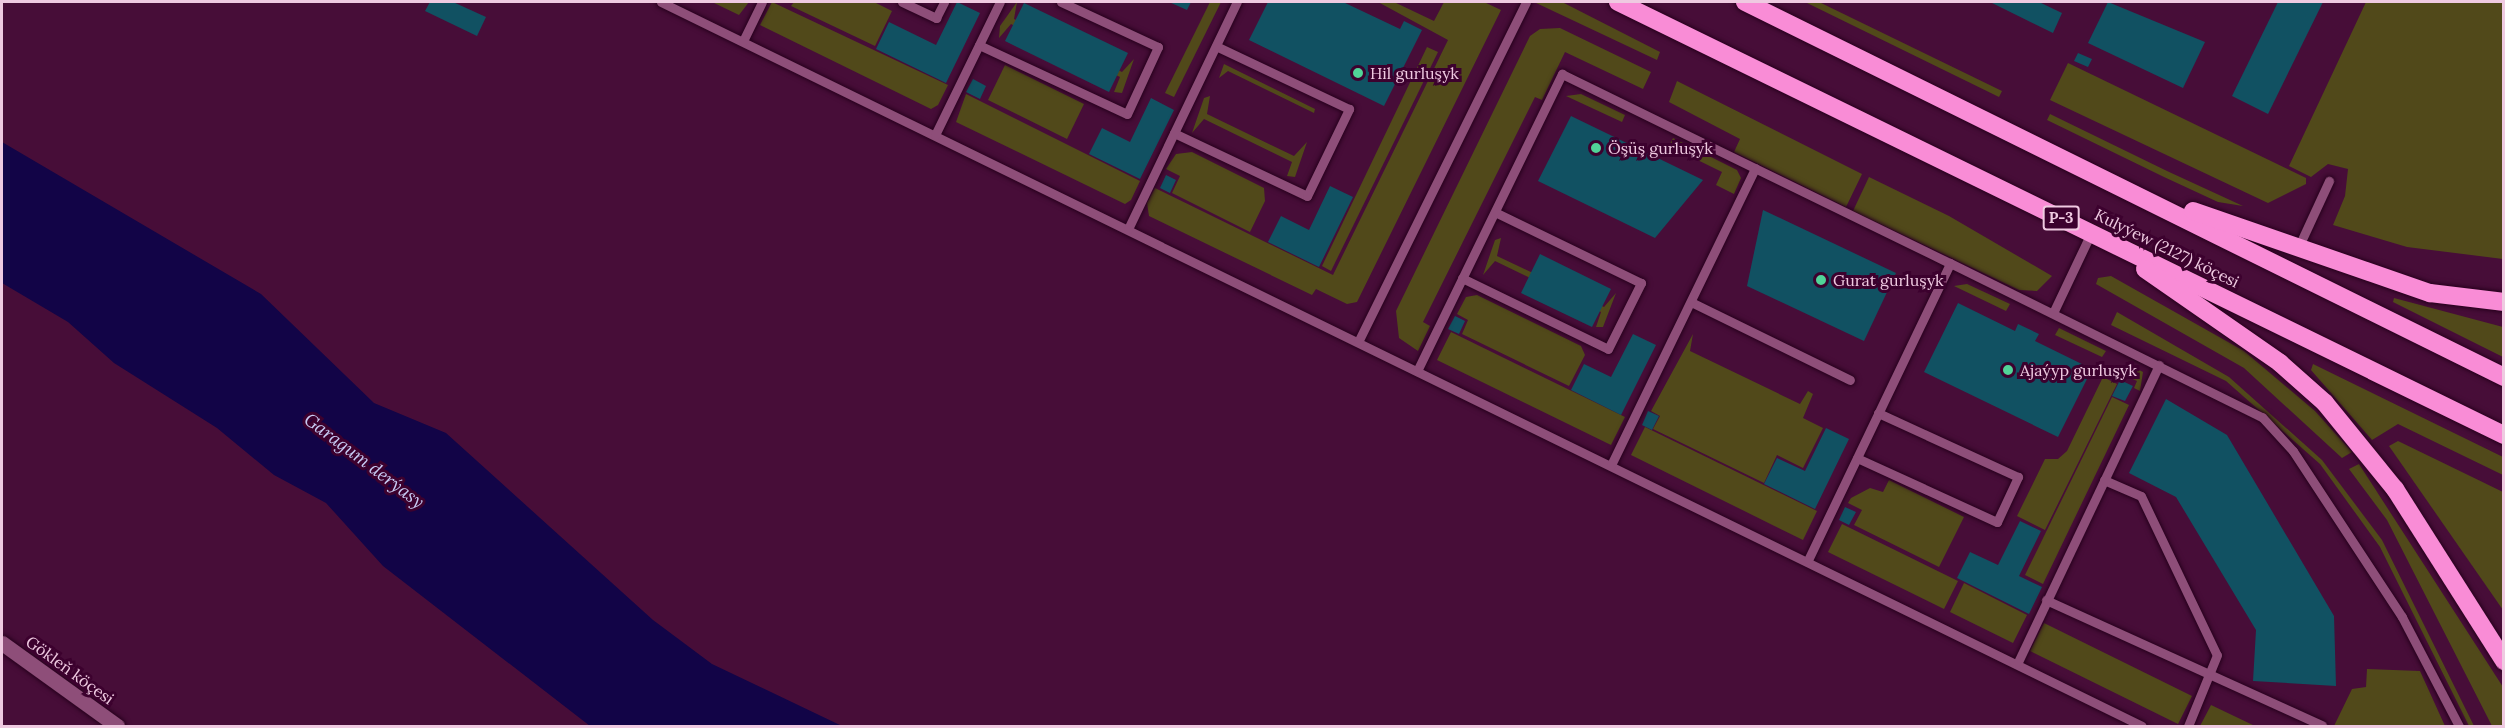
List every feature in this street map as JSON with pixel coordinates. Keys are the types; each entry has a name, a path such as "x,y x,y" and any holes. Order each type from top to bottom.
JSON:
{"highway":[{"name":"Kulyýew (2127) köçesi","path":"1618,2 2504,435"},
{"name":"Kulyýew (2127) köçesi","path":"1745,2 2136,193 2504,377"},
{"path":"2136,193 2430,293 2504,302"},
{"path":"2091,233 2280,363 2325,403 2395,489 2504,661"}],"street":[{"name":"Gökleň köçesi","path":"2,643 117,726"}],"lane":[{"path":"661,2 1808,560 2142,726"},
{"path":"743,41 762,2"},
{"path":"902,2 936,18 944,2"},
{"path":"935,135 1000,2"},
{"path":"979,45 1126,114 1158,47 1061,2"},
{"path":"1128,229 1237,2"},
{"path":"1358,342 1527,2"},
{"path":"1174,133 1307,196 1349,109 1216,46"},
{"path":"1417,371 1562,74 2262,417 2293,451 2402,618 2459,726"},
{"path":"1611,465 1755,168"},
{"path":"2298,248 2329,181"},
{"path":"1462,278 1608,349 1641,283 1495,212"},
{"path":"2053,313 2091,233"},
{"path":"1808,560 1950,263"},
{"path":"1691,302 1850,380"},
{"path":"2017,664 2159,365"},
{"path":"1857,458 1997,522 2018,477 1878,413"},
{"path":"2104,480 2141,496 2217,655 2210,677 2188,726"},
{"path":"2046,600 2210,677 2322,725"}],"shaded area":[{"path":"712,2 749,2 739,15"},
{"path":"772,2 948,85 938,105 931,109 760,25"},
{"path":"794,2 874,2 892,11 875,46 791,6"},
{"path":"1017,2 1014,19 1122,72 1134,59 1122,93 1114,92 1120,77 1011,24 999,38 1000,26"},
{"path":"1210,2 1221,2 1174,97 1165,93"},
{"path":"1378,2 1394,2 1434,21 1444,2 1484,2 1501,10 1357,302 1347,304 1316,289 1312,295 1149,216 1147,203 1155,188 1333,275 1448,40"},
{"path":"1534,2 1562,2 1660,52 1657,60"},
{"path":"1805,2 1819,2 2002,91 1999,97"},
{"path":"2366,2 2503,2 2503,259 2407,247 2333,225 2345,196 2348,169 2328,164 2311,177 2289,166"},
{"path":"1560,28 1651,72 1643,89 1565,52 1542,100 1535,97 1423,322 1430,326 1418,351 1399,338 1396,311 1530,36 1540,29"},
{"path":"1427,47 1438,52 1331,271 1322,266"},
{"path":"2068,63 2306,178 2306,184 2268,203 2050,100"},
{"path":"1224,64 1315,109 1314,113 1228,71 1219,78"},
{"path":"1005,65 1084,104 1067,139 988,100"},
{"path":"1677,81 1862,174 1846,207 1734,152 1740,139 1669,102"},
{"path":"966,94 1140,181 1131,200 1125,204 956,122"},
{"path":"1581,94 1625,115 1622,122 1566,96"},
{"path":"1210,96 1207,114 1294,156 1307,142 1295,177 1287,176 1292,162 1204,119 1192,133 1204,98"},
{"path":"2050,114 2243,206 2218,202 2164,177 2047,120"},
{"path":"1673,138 1737,170 1741,178 1734,194 1716,185 1722,172 1669,146"},
{"path":"1192,152 1264,188 1265,201 1250,232 1172,193 1180,176 1166,169 1176,154"},
{"path":"1869,177 1949,216 2052,276 2037,291 2019,290 1853,211"},
{"path":"1501,238 1497,256 1604,307 1616,293 1603,327 1596,327 1601,312 1495,261 1483,275 1495,240"},
{"path":"2111,276 2244,351 2315,411 2352,452 2342,458 2244,368 2096,284 2098,278"},
{"path":"1967,284 2010,304 2006,311 1954,286"},
{"path":"1477,295 1581,346 1585,355 1569,386 1462,334 1468,320 1457,314 1466,297"},
{"path":"2394,298 2503,327 2503,357 2393,302"},
{"path":"2117,312 2229,377 2322,460 2382,540 2474,726 2469,726 2380,547 2320,464 2226,381 2111,325"},
{"path":"2059,328 2106,351 2102,357 2055,335"},
{"path":"1451,332 1625,417 1611,445 1437,360"},
{"path":"1693,334 1690,351 1800,404 1808,391 1813,394 1803,418 1823,428 1803,468 1777,455 1764,483 1653,429 1660,416 1651,411"},
{"path":"2128,364 2143,372 2140,391 2134,388 2137,381 2124,375"},
{"path":"2313,364 2503,457 2503,475 2398,424 2372,440 2311,370"},
{"path":"2103,377 2117,384 2045,530 2017,516 2045,459 2058,459 2067,451"},
{"path":"2112,397 2129,405 2043,584 2025,575"},
{"path":"1645,427 1817,511 1803,540 1631,455"},
{"path":"2398,441 2503,492 2503,610 2389,446"},
{"path":"2359,464 2503,687 2503,726 2492,726 2387,520 2349,469"},
{"path":"1889,480 1964,517 1939,567 1854,525 1862,510 1848,503 1851,498 1870,488 1883,492"},
{"path":"1842,524 1958,581 1944,609 1828,552"},
{"path":"1964,583 2027,615 2013,643 1950,612"},
{"path":"2044,623 2192,696 2178,724 2030,651"},
{"path":"2367,669 2420,671 2445,726 2334,726 2352,689 2366,687"},
{"path":"2211,705 2255,726 2200,726"}],"water":[{"name":"Garagum derýasy","path":"2,142 261,294 374,403 446,433 653,620 712,664 842,726 590,726 383,566 326,503 274,475 217,428 114,363 68,322 2,283"}],"building":[{"path":"430,2 453,2 486,17 477,36 425,11"},
{"path":"957,2 980,13 946,83 876,49 889,22 936,45"},
{"path":"1169,2 1191,2 1187,10"},
{"name":"Hil gurluşyk","path":"1268,2 1343,2 1400,29 1404,21 1422,30 1384,106 1249,40"},
{"path":"1990,2 2039,2 2062,13 2053,33"},
{"path":"2108,2 2205,42 2183,88 2088,43"},
{"path":"2278,2 2323,2 2268,114 2232,96"},
{"path":"1024,3 1128,53 1109,92 1005,41"},
{"path":"2078,53 2092,59 2088,67 2074,61"},
{"path":"973,79 986,86 980,99 966,92"},
{"path":"1151,98 1174,110 1140,179 1089,154 1102,128 1130,142"},
{"name":"Öşüş gurluşyk","path":"1571,116 1703,180 1655,238 1538,181"},
{"path":"1166,175 1176,180 1170,193 1160,188"},
{"path":"1330,186 1353,197 1319,267 1268,242 1281,216 1309,230"},
{"name":"Gurat gurluşyk","path":"1763,210 1896,273 1864,341 1747,286"},
{"path":"1540,254 1611,289 1592,327 1521,293"},
{"name":"Ajaýyp gurluşyk","path":"1958,303 2015,331 2018,324 2039,334 2035,341 2092,369 2058,437 1924,372"},
{"path":"1455,316 1465,321 1459,334 1448,329"},
{"path":"1633,334 1656,345 1621,415 1571,390 1584,364 1611,377"},
{"path":"2120,380 2133,386 2125,401 2112,396"},
{"path":"2166,399 2227,435 2334,616 2336,686 2253,681 2256,630 2176,497 2129,473"},
{"path":"1648,411 1659,416 1652,430 1642,425"},
{"path":"1826,428 1849,439 1815,509 1764,484 1777,458 1805,471"},
{"path":"1845,507 1856,512 1849,525 1839,520"},
{"path":"2020,521 2041,531 2019,576 2042,587 2029,614 1957,578 1970,552 1998,565"}],"place":[{"name":"Hil gurluşyk","path":"1358,73"},
{"name":"Öşüş gurluşyk","path":"1596,148"},
{"name":"Gurat gurluşyk","path":"1821,280"},
{"name":"Ajaýyp gurluşyk","path":"2008,370"}]}
